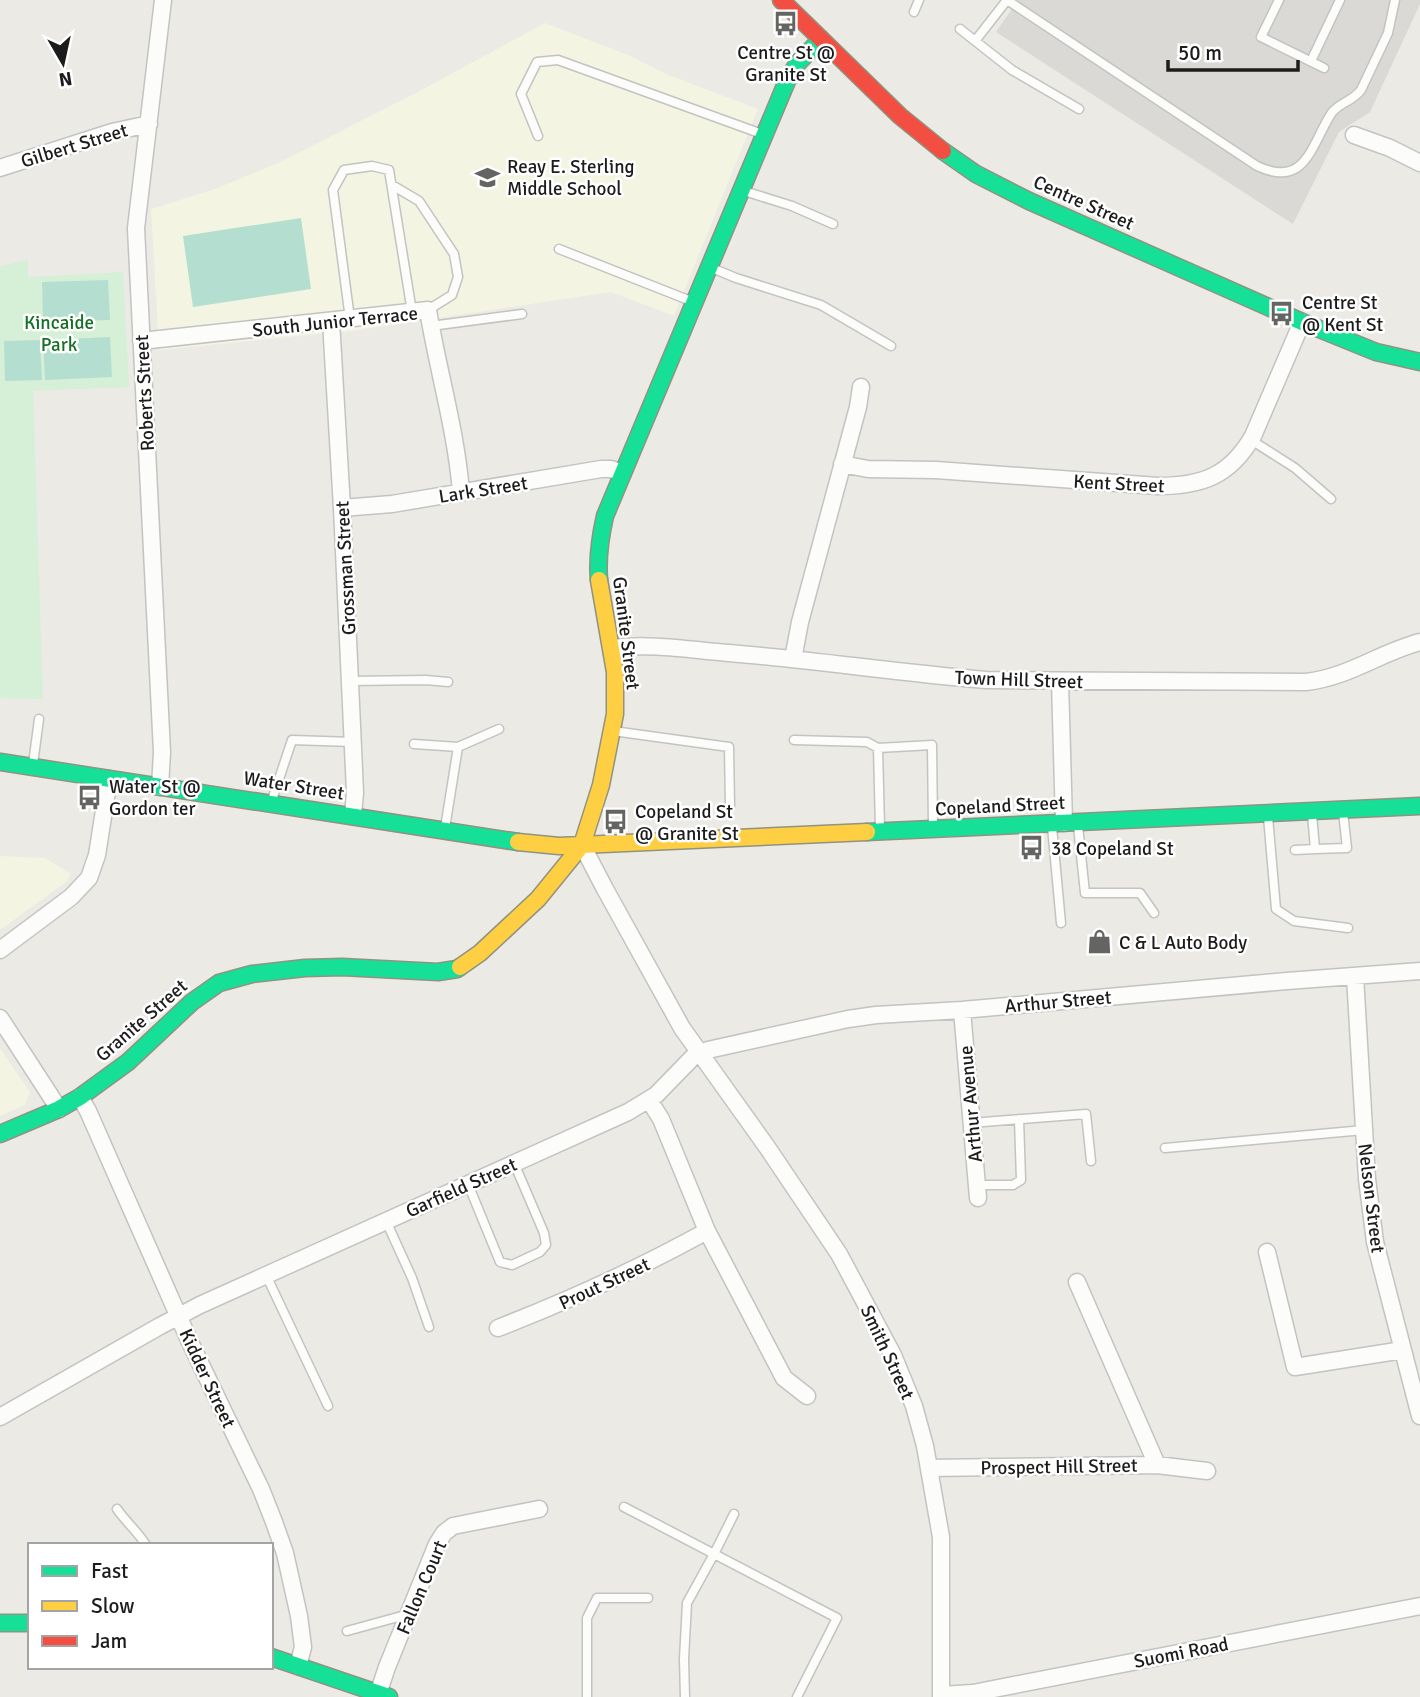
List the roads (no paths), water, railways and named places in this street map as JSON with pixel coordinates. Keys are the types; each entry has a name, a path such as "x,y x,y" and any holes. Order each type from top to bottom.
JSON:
{"main road":[{"name":"Centre Street","path":"781,0 900,116 976,174 1029,201 1302,322 1376,352 1420,362"},
{"name":"Granite Street","path":"0,1134 80,1097 138,1053 201,995 229,979 315,968 438,972 457,969 480,953 529,908 582,845 601,785 613,731 616,685 612,648 601,595 598,554 601,528 791,73 821,39"},
{"name":"Water Street","path":"0,762 539,845 582,845"},
{"name":"Copeland Street","path":"582,845 1420,806"},
{"path":"0,1623 28,1623"},
{"path":"273,1658 384,1695"}],"street":[{"name":"Roberts Street","path":"160,786 162,752 136,228 163,0"},
{"name":"Gilbert Street","path":"0,168 112,132 149,124"},
{"path":"1354,135 1420,163"},
{"name":"South Junior Terrace","path":"141,341 350,319 423,316 451,420 461,492"},
{"name":"Grossman Street","path":"331,321 353,742 354,816"},
{"name":"Kent Street","path":"842,464 868,469 936,470 1173,486 1200,482 1223,472 1240,456 1251,440 1302,322"},
{"path":"793,659 800,622 858,407 861,387"},
{"name":"Lark Street","path":"342,508 392,504 601,469 622,473"},
{"name":"Town Hill Street","path":"612,648 646,647 793,659 961,678 1306,682 1332,678 1420,642"},
{"path":"1060,681 1065,823"},
{"path":"0,950 71,897 89,878 97,855 109,779"},
{"path":"582,845 666,1002 700,1053"},
{"name":"Arthur Street","path":"700,1053 721,1046 876,1015 1420,971"},
{"name":"Nelson Street","path":"1355,976 1367,1179 1375,1242 1420,1416"},
{"name":"Arthur Avenue","path":"962,1010 977,1191"},
{"path":"0,1018 59,1109"},
{"name":"Garfield Street","path":"0,1417 178,1316 615,1118 649,1100 700,1053"},
{"name":"Smith Street","path":"700,1053 830,1239 893,1355 909,1394 922,1432 941,1537 941,1696"},
{"name":"Kidder Street","path":"80,1097 178,1316 261,1489 280,1539 301,1628 303,1647 298,1667"},
{"path":"649,1100 661,1119 707,1231 784,1378 807,1396"},
{"name":"Prout Street","path":"498,1328 652,1261 707,1231"},
{"path":"1267,1252 1295,1367 1403,1350"},
{"name":"Prospect Hill Street","path":"930,1468 1157,1465 1077,1282"},
{"path":"1157,1465 1207,1471"},
{"name":"Fallon Court","path":"384,1695 387,1667 437,1544 448,1529 459,1524 539,1508"},
{"name":"Suomi Road","path":"941,1696 973,1693 1420,1606"}],"lane":[{"path":"914,12 919,0"},
{"path":"975,41 1007,0 1257,166 1282,173 1296,169 1306,160 1331,114 1358,94 1388,33 1395,0"},
{"path":"1279,0 1261,37 1324,68"},
{"path":"1311,61 1340,0"},
{"path":"960,29 1013,70 1079,109"},
{"path":"538,136 521,94 537,62 558,60 764,135"},
{"path":"350,319 333,190 344,170 372,166 389,170 423,316"},
{"path":"392,186 419,201 454,254 458,277 452,295 423,316"},
{"path":"741,190 792,206 833,224"},
{"path":"559,249 694,302"},
{"path":"709,267 821,305 891,346"},
{"path":"423,316 522,314"},
{"path":"1251,440 1295,468 1331,499"},
{"path":"350,681 449,682"},
{"path":"33,767 39,719"},
{"path":"414,744 458,747 499,729"},
{"path":"613,731 729,747 730,806"},
{"path":"271,803 292,740 353,742"},
{"path":"794,740 860,741 878,748 932,746 933,829"},
{"path":"444,830 458,747"},
{"path":"878,748 881,832"},
{"path":"1295,850 1347,848 1343,810"},
{"path":"1312,811 1315,849"},
{"path":"1268,814 1276,909 1294,921 1348,928"},
{"path":"1065,823 1085,892 1140,893 1154,913"},
{"path":"1061,923 1065,823"},
{"path":"971,1123 1087,1114 1091,1161"},
{"path":"977,1191 1013,1185 1021,1180 1018,1119"},
{"path":"1165,1148 1364,1130"},
{"path":"468,1184 500,1262 512,1265 540,1252 546,1245 544,1234 514,1163"},
{"path":"387,1221 412,1278 429,1327"},
{"path":"266,1275 328,1406"},
{"path":"624,1507 837,1618 797,1697"},
{"path":"117,1509 145,1543"},
{"path":"685,1697 687,1603 734,1514"},
{"path":"587,1697 587,1618 597,1598 648,1598"},
{"path":"347,1631 409,1614"}],"place":[{"name":"Centre St @ Granite St","path":"786,24"},
{"name":"Reay E. Sterling Middle School","path":"487,177"},
{"name":"Centre St @ Kent St","path":"1282,313"},
{"name":"Water St @ Gordon ter","path":"89,797"},
{"name":"Copeland St @ Granite St","path":"615,822"},
{"name":"38 Copeland St","path":"1031,848"},
{"name":"C & L Auto Body","path":"1099,942"}],"park label":[{"name":"Kincaide Park","path":"59,333"}]}
